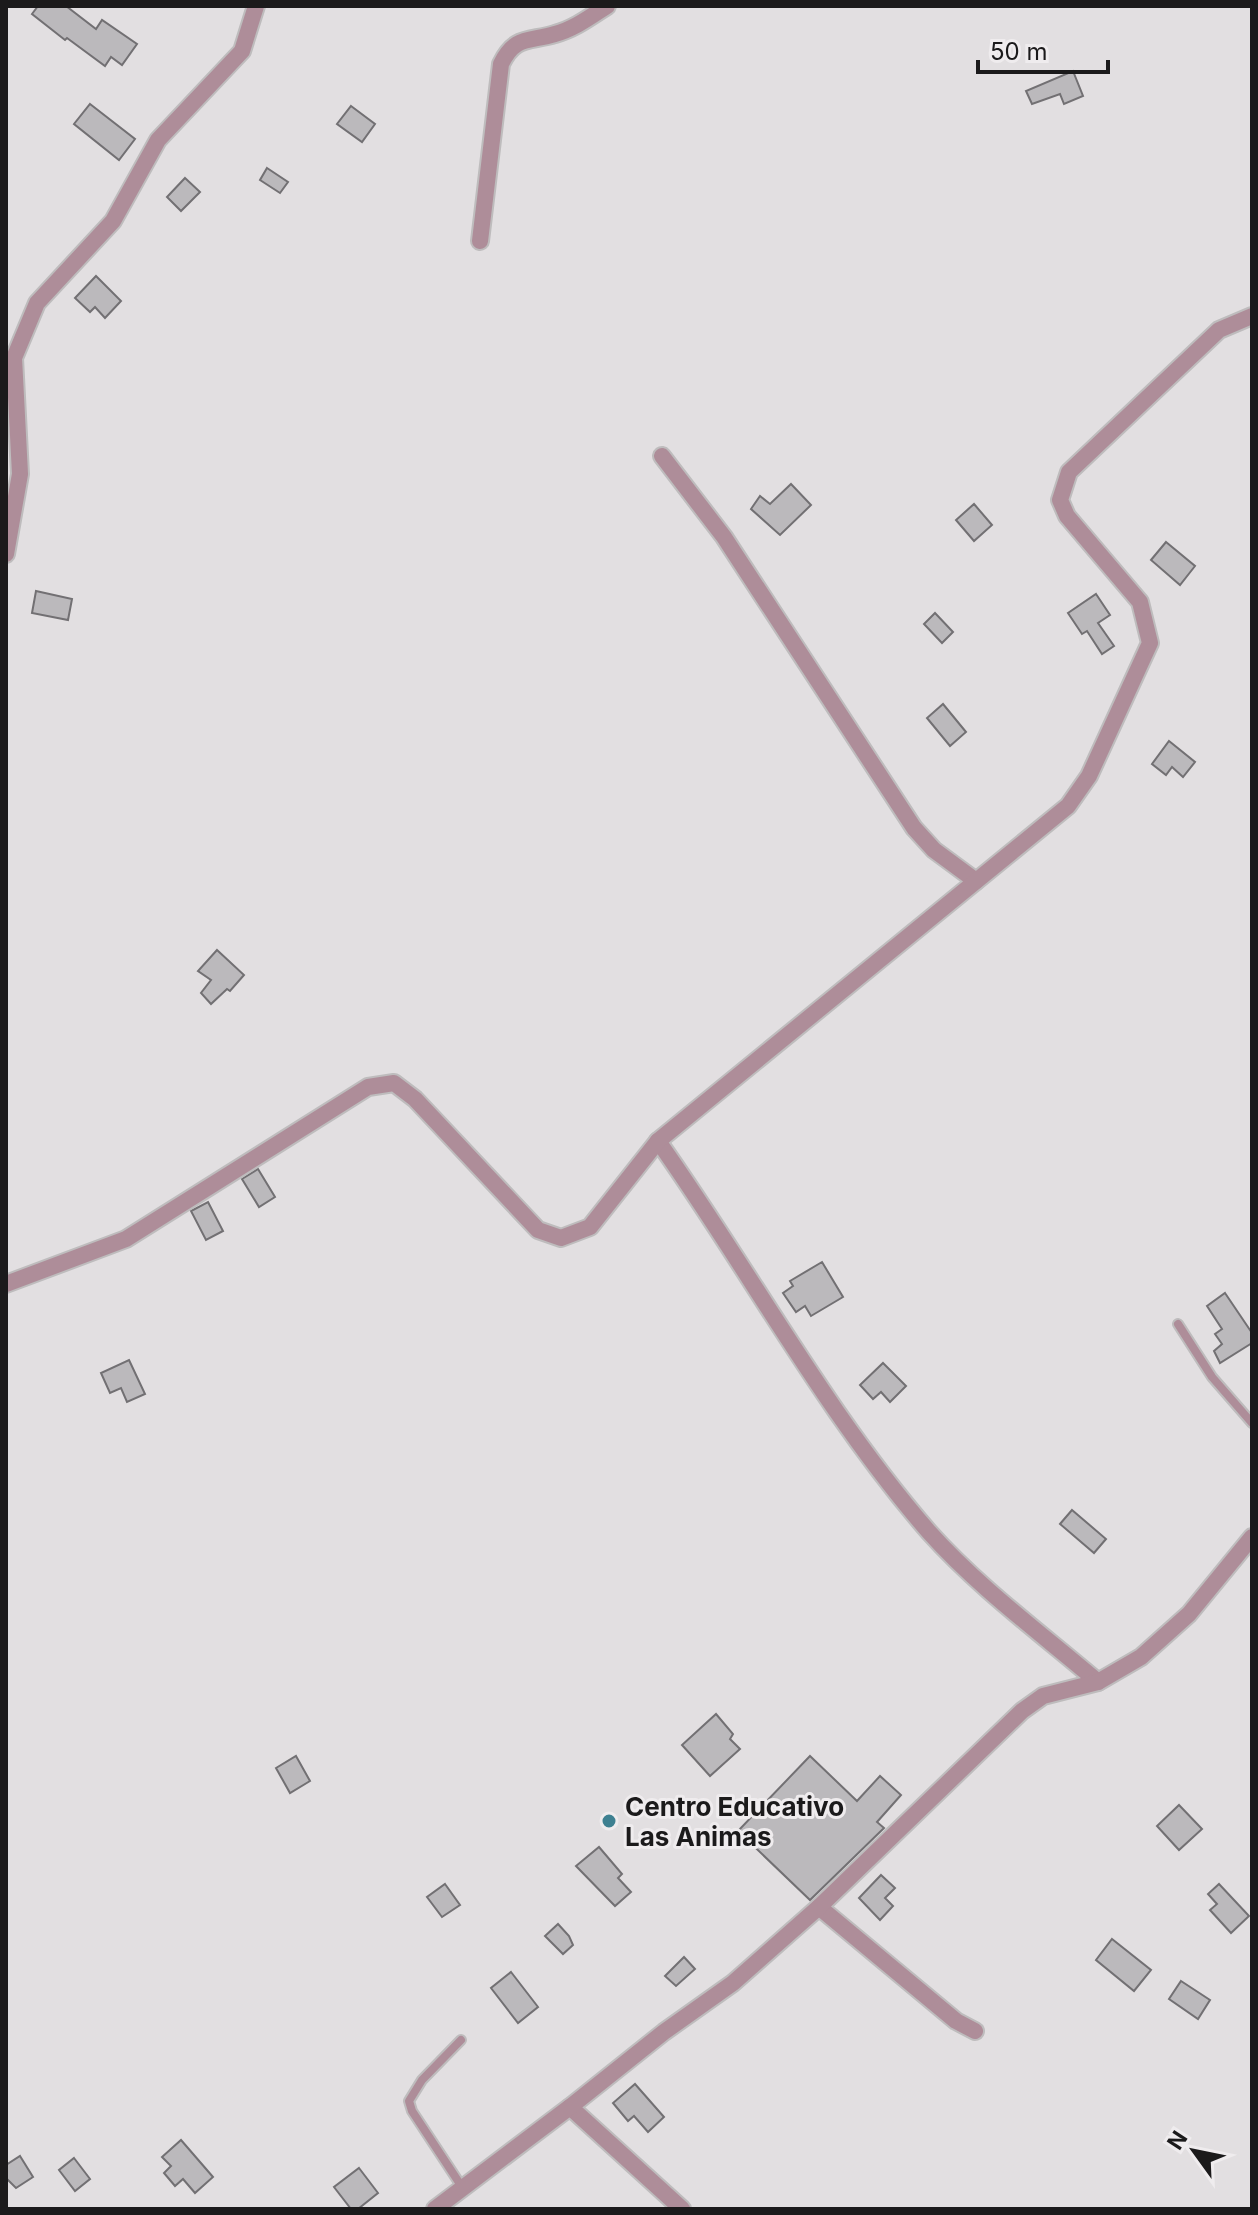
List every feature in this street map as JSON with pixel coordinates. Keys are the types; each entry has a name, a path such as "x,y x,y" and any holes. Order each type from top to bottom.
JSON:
{"street":[{"path":"6,554 20,474 14,358 37,303 113,221 158,140 242,51 256,6"},
{"path":"480,241 501,64 506,53 523,40 555,34 607,6"},
{"path":"6,1284 126,1239 368,1087 394,1083 415,1099 538,1230 561,1238 590,1227 658,1141 1068,806 1089,776 1150,643 1140,602 1067,516 1060,500 1069,472 1219,330 1252,316"},
{"path":"662,456 724,537 914,828 934,850 976,881"},
{"path":"658,1141 692,1189 792,1348 889,1484 932,1535 965,1567 1098,1682"},
{"path":"435,2209 664,2032 733,1983 819,1907 1022,1711 1043,1696 1098,1682 1141,1657 1189,1614 1252,1537"},
{"path":"819,1907 956,2021 975,2031"},
{"path":"570,2107 682,2209"}],"lane":[{"path":"1178,1324 1212,1377 1252,1423"},
{"path":"461,2040 422,2080 409,2101 412,2111 462,2187"}],"building":[{"path":"38,6 66,6 96,29 102,20 137,44 122,65 111,57 105,66 32,14"},
{"path":"1073,71 1083,96 1064,104 1060,94 1032,104 1026,91"},
{"path":"90,104 135,139 119,160 74,124"},
{"path":"351,106 375,124 362,142 337,124"},
{"path":"267,168 288,182 280,193 260,180"},
{"path":"185,178 200,192 181,211 167,197"},
{"path":"96,276 121,301 105,318 95,307 90,312 75,298"},
{"path":"791,484 811,505 780,535 751,509 760,496 770,504"},
{"path":"974,504 992,525 974,541 956,520"},
{"path":"1166,542 1195,566 1180,585 1151,560"},
{"path":"36,591 72,599 68,620 32,613"},
{"path":"1096,594 1110,615 1098,623 1114,646 1102,654 1087,631 1082,634 1068,613"},
{"path":"935,613 953,632 942,643 924,624"},
{"path":"943,704 966,732 950,746 927,718"},
{"path":"1169,741 1195,762 1183,777 1172,767 1166,775 1152,764"},
{"path":"217,950 244,975 230,991 227,989 211,1004 201,993 211,980 198,971"},
{"path":"258,1169 275,1197 259,1207 242,1179"},
{"path":"208,1202 223,1231 206,1240 191,1211"},
{"path":"822,1262 843,1297 811,1316 805,1306 796,1312 783,1293 793,1286 790,1281"},
{"path":"1225,1293 1252,1333 1252,1343 1220,1363 1214,1351 1222,1344 1215,1334 1222,1329 1207,1306"},
{"path":"129,1360 145,1394 127,1402 121,1388 110,1393 101,1373"},
{"path":"883,1363 906,1386 890,1402 881,1392 873,1399 860,1385"},
{"path":"1072,1510 1106,1539 1094,1553 1060,1524"},
{"path":"716,1714 733,1734 730,1739 740,1749 710,1776 682,1745"},
{"path":"296,1756 310,1781 290,1793 276,1768"},
{"path":"810,1756 857,1801 880,1776 901,1795 877,1822 884,1828 810,1900 738,1831"},
{"path":"1179,1805 1202,1829 1179,1850 1157,1826"},
{"path":"599,1847 622,1874 618,1878 631,1892 615,1906 576,1866"},
{"path":"881,1875 895,1888 885,1898 893,1906 880,1920 859,1898"},
{"path":"445,1884 460,1905 442,1917 427,1897"},
{"path":"1219,1884 1249,1916 1231,1933 1210,1910 1217,1904 1208,1894"},
{"path":"558,1924 573,1945 563,1954 545,1936"},
{"path":"1112,1939 1151,1970 1134,1991 1096,1960"},
{"path":"684,1957 695,1969 676,1986 665,1976"},
{"path":"511,1972 538,2007 518,2023 491,1988"},
{"path":"1181,1981 1210,2000 1198,2019 1169,1999"},
{"path":"635,2084 664,2117 648,2132 634,2116 628,2121 613,2103"},
{"path":"181,2140 213,2177 195,2193 183,2179 175,2186 164,2173 171,2166 162,2157"},
{"path":"20,2156 33,2177 16,2188 6,2178 6,2165"},
{"path":"74,2158 90,2179 75,2191 59,2170"},
{"path":"359,2168 378,2193 358,2209 351,2209 334,2187"}],"place":[{"name":"Centro Educativo Las Animas","path":"609,1821"}]}
